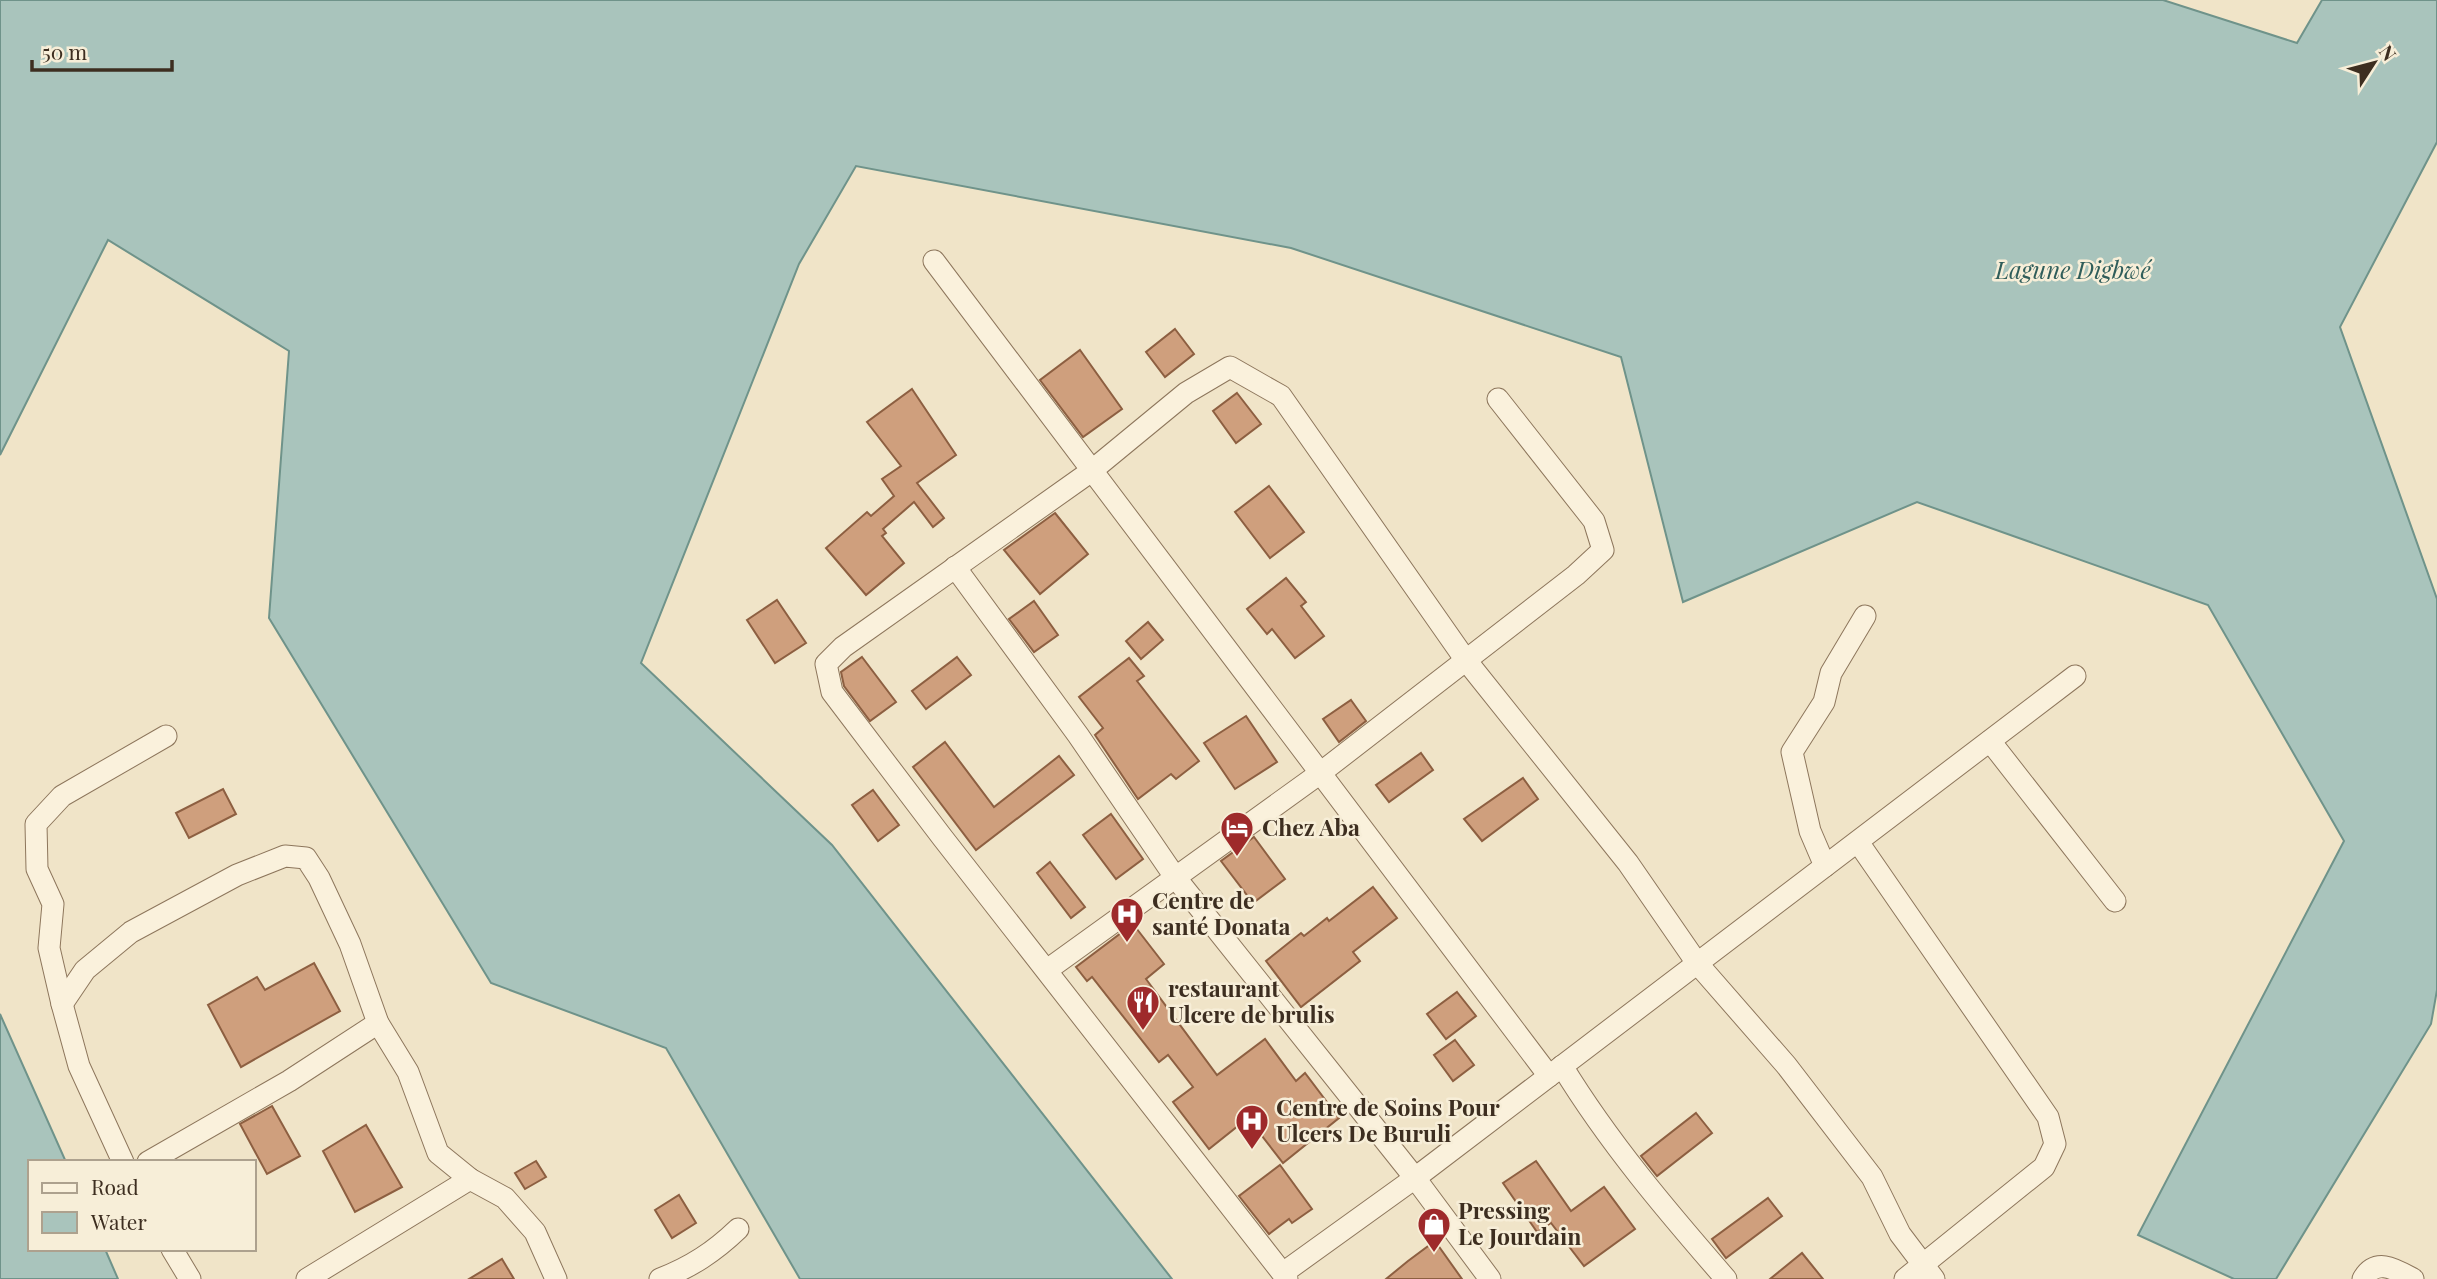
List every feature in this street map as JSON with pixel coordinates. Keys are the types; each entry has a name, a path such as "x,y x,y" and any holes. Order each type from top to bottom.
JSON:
{"street":[{"path":"934,261 1319,775 1590,1111 1661,1204 1726,1279"},
{"path":"1928,1272 1900,1234 1872,1177 1786,1065 1697,963 1628,863 1465,659 1281,396 1230,367 1186,393 1090,472 955,567 834,655 826,664 832,692 1285,1276 1556,1071 1697,963 1825,866 1858,842 2075,676"},
{"path":"1047,970 1319,775 1576,575 1603,550 1594,521 1498,399"},
{"path":"955,567 1078,735 1175,877 1415,1178 1490,1279"},
{"path":"1825,866 1810,831 1792,752 1824,702 1832,673 1865,616"},
{"path":"123,1160 79,1066 62,1004 49,948 53,904 37,869 36,824 62,796 166,736"},
{"path":"1990,741 2115,901"},
{"path":"1858,842 2048,1118 2055,1144 2044,1167 1928,1272 1905,1279"},
{"path":"62,1004 85,970 131,932 237,875 285,856 306,858 319,878 350,944 379,1023 408,1072 438,1153 470,1179 505,1198 535,1232 556,1279"},
{"path":"151,1160 289,1081 379,1023"},
{"path":"307,1279 470,1179"},
{"path":"660,1279 689,1267 718,1249 738,1229"},
{"path":"173,1251 190,1279"},
{"path":"2363,1279 2368,1271 2378,1266 2389,1267 2413,1279"}],"water":[{"name":"Lagune Digbwé","path":"0,0 2163,0 2297,43 2322,0 2437,0 2437,142 2340,327 2437,599 2437,990 2431,1024 2276,1279 2234,1279 2138,1235 2344,841 2208,605 1917,502 1683,602 1621,357 1291,248 856,166 799,264 641,663 832,845 1172,1279 800,1279 666,1048 491,983 269,618 289,351 108,240 0,455"},
{"path":"0,1014 65,1160 28,1160 28,1251 106,1251 118,1279 0,1279"}],"building":[{"path":"1175,329 1194,354 1165,377 1146,352"},
{"path":"1080,350 1122,409 1083,437 1040,380"},
{"path":"912,389 956,455 917,483 944,518 933,527 914,502 883,529 886,533 882,536 904,563 866,595 826,548 867,512 871,516 894,496 882,479 901,466 867,422"},
{"path":"1237,393 1261,424 1236,443 1213,411"},
{"path":"1269,486 1304,532 1270,558 1235,512"},
{"path":"1055,513 1088,554 1040,594 1004,550"},
{"path":"1286,578 1306,602 1301,606 1324,636 1295,658 1272,629 1267,634 1247,609"},
{"path":"777,600 806,643 775,663 747,620"},
{"path":"1034,601 1058,635 1034,652 1009,619"},
{"path":"1148,622 1163,640 1141,659 1126,641"},
{"path":"862,657 896,702 870,721 844,686 841,672"},
{"path":"957,657 971,675 926,709 912,691"},
{"path":"1129,658 1144,676 1137,681 1199,761 1176,779 1171,774 1138,799 1095,735 1103,728 1079,697"},
{"path":"1351,700 1366,721 1339,742 1323,719"},
{"path":"1246,716 1277,762 1235,789 1204,743"},
{"path":"945,742 994,807 1059,756 1074,775 976,850 913,767"},
{"path":"1421,753 1433,770 1389,802 1376,785"},
{"path":"1523,778 1538,799 1482,841 1464,819"},
{"path":"223,789 236,814 189,838 176,813"},
{"path":"873,790 899,825 878,841 852,805"},
{"path":"1111,814 1143,859 1116,879 1083,835"},
{"path":"1254,837 1285,879 1253,903 1221,861"},
{"path":"1050,862 1085,907 1071,918 1037,873"},
{"path":"1373,887 1397,918 1353,952 1360,961 1301,1007 1266,961 1301,933 1304,936 1327,918 1329,921"},
{"path":"1133,924 1164,964 1146,979 1217,1075 1265,1039 1296,1081 1305,1073 1339,1118 1283,1163 1248,1118 1209,1149 1173,1102 1193,1087 1168,1055 1159,1062 1092,977 1087,981 1076,967"},
{"path":"314,963 340,1011 241,1067 208,1005 257,977 265,990"},
{"path":"1457,992 1476,1016 1446,1039 1427,1014"},
{"path":"1455,1040 1474,1065 1453,1081 1434,1055"},
{"path":"272,1106 300,1156 267,1174 240,1124"},
{"path":"1696,1113 1712,1133 1657,1176 1641,1156"},
{"path":"366,1125 402,1187 355,1212 323,1151"},
{"path":"536,1161 546,1177 525,1189 515,1173"},
{"path":"1536,1161 1571,1211 1604,1187 1635,1229 1584,1266 1551,1223 1537,1232 1503,1183"},
{"path":"1280,1165 1312,1209 1292,1223 1289,1219 1269,1234 1239,1196"},
{"path":"679,1195 696,1223 672,1238 655,1210"},
{"path":"1768,1198 1782,1216 1726,1258 1712,1239"},
{"path":"1435,1241 1462,1279 1386,1279 1408,1261"},
{"path":"1802,1253 1823,1279 1770,1279"},
{"path":"502,1259 514,1279 469,1279"}],"place":[{"name":"Chez Aba","path":"1237,858"},
{"name":"Centre de santé Donata","path":"1127,944"},
{"name":"restaurant Ulcere de brulis","path":"1143,1032"},
{"name":"Centre de Soins Pour Ulcers De Buruli","path":"1252,1151"},
{"name":"Pressing Le Jourdain","path":"1434,1254"}]}
